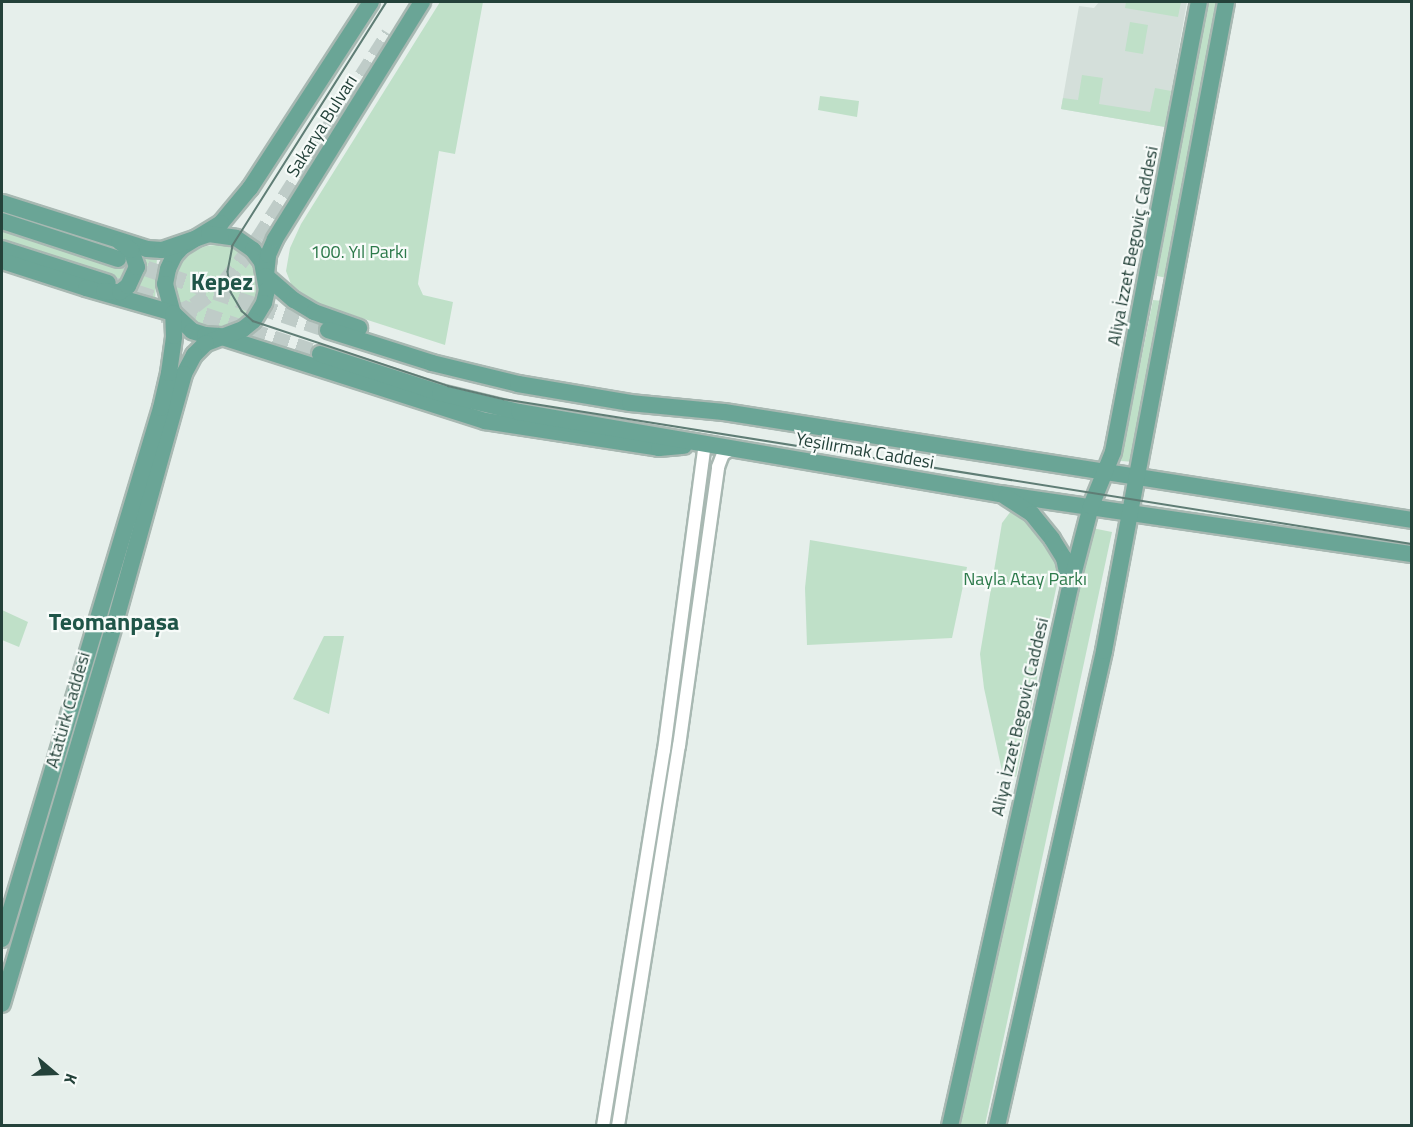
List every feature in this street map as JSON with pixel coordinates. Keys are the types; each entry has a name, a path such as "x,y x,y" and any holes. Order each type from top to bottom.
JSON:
{"main road":[{"name":"Sakarya Bulvarı","path":"194,239 221,224 250,188 371,2"},
{"path":"389,34 410,2"},
{"name":"Sakarya Bulvarı","path":"266,276 268,255 275,239 422,2"},
{"name":"Aliya İzzet Begoviç Caddesi","path":"950,1125 1070,586 1091,506 1107,472 1113,452 1199,2"},
{"path":"997,1125 1104,651 1226,2"},
{"path":"2,203 147,249 162,250 194,239 221,234 236,238 253,250 266,276 294,300 314,312 401,343 516,373 724,412 1412,520"},
{"path":"2,221 118,259"},
{"path":"194,239 182,247 168,269 166,297 173,313 192,331 219,336 485,421 659,448 705,444"},
{"path":"86,288 113,293 128,286 137,267 136,258 131,250 117,240"},
{"path":"2,249 108,283"},
{"path":"2,261 173,313"},
{"path":"219,336 243,329 257,315 264,303 266,276"},
{"name":"Atatürk Caddesi","path":"2,939 160,408 173,345 173,313"},
{"path":"328,330 432,363 518,384 630,403 724,412"},
{"name":"Atatürk Caddesi","path":"2,1004 108,645 184,374 194,355 206,343 219,336"},
{"name":"Yeşilırmak Caddesi","path":"320,354 484,405 1000,494 1412,554"},
{"path":"1000,494 1032,514 1052,539 1064,558 1070,586"}],"street":[{"path":"603,1125 664,750 705,444"},
{"path":"618,1125 679,746 718,467 723,454 734,448"}],"shaded area":[{"path":"1099,2 1187,2 1165,127 1061,109 1079,6 1094,8"}],"green space":[{"name":"100. Yıl Parkı","path":"440,2 483,2 455,154 439,151 418,284 423,295 453,302 445,345 315,303 291,284 286,271 290,248 301,224"},
{"path":"1126,2 1181,2 1178,17 1125,8"},
{"path":"1208,2 1219,2 1167,278 1157,276"},
{"path":"1130,22 1148,25 1143,54 1125,51"},
{"path":"1082,75 1103,78 1099,104 1150,112 1155,88 1171,91 1165,127 1061,109 1063,98 1078,100"},
{"path":"820,96 859,101 857,117 818,110"},
{"path":"2,222 108,257 112,245 129,256 130,273 116,288 103,273 2,240"},
{"path":"208,245 224,245 239,252 250,263 257,278 254,302 245,315 224,327 208,327 193,320 182,309 175,294 175,278 182,263 193,252"},
{"path":"140,254 157,256 155,304 127,294"},
{"path":"1153,300 1163,301 1134,462 1121,461"},
{"name":"Nayla Atay Parkı","path":"1011,511 1041,535 1060,570 1016,777 1002,771 984,688 980,654 1002,523"},
{"path":"1092,528 1112,532 985,1125 959,1126"},
{"path":"810,540 967,567 952,638 807,645 805,588"},
{"path":"2,610 28,622 19,647 2,640"},
{"path":"324,636 344,636 329,714 293,699"}],"tunnel":[{"path":"160,315 175,313 194,306 225,282 259,238 389,34"},
{"path":"124,261 328,330"},
{"path":"114,285 320,354"}],"tram line":[{"path":"387,2 233,246 228,272 231,292 242,311 253,321 448,386 503,399 1412,544"}],"district":[{"name":"Kepez","path":"222,282"},
{"name":"Teomanpaşa","path":"114,622"}]}
